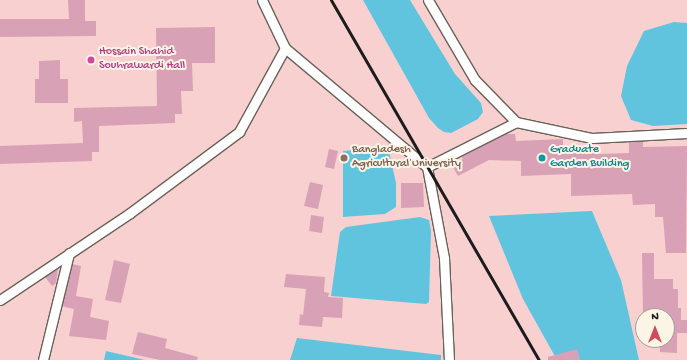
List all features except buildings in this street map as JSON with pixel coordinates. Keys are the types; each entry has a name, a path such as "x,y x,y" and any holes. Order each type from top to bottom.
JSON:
{"street":[{"path":"262,0 285,48 427,167 444,258 449,360"},
{"path":"428,0 475,80 516,122 592,138 687,133"},
{"path":"0,300 130,213 239,132 285,48"},
{"path":"427,167 516,122"},
{"path":"43,360 69,253"}],"shaded area":[{"name":"Bangladesh Agricultural University","path":"0,0 687,0 687,360 0,360"}],"water":[{"path":"363,0 410,0 455,74 481,103 483,112 478,119 451,133 444,132 438,128 429,118"},
{"path":"674,22 687,23 687,124 653,126 631,120 621,96 627,66 644,31"},
{"path":"388,147 396,183 396,207 385,214 343,217 343,151"},
{"path":"592,211 621,280 635,348 636,348 639,360 557,360 523,299 489,216"},
{"path":"420,217 429,220 431,231 429,302 426,304 331,296 340,232 346,227"},
{"path":"297,338 441,355 441,360 290,360"},
{"path":"106,351 145,360 104,360"}],"railway":[{"path":"331,0 539,360"}],"place":[{"name":"Hossain Shahid Souhrawardi Hall","path":"91,60"},
{"name":"Bangladesh Agricultural University","path":"344,158"},
{"name":"Graduate Garden Building","path":"542,158"}]}
